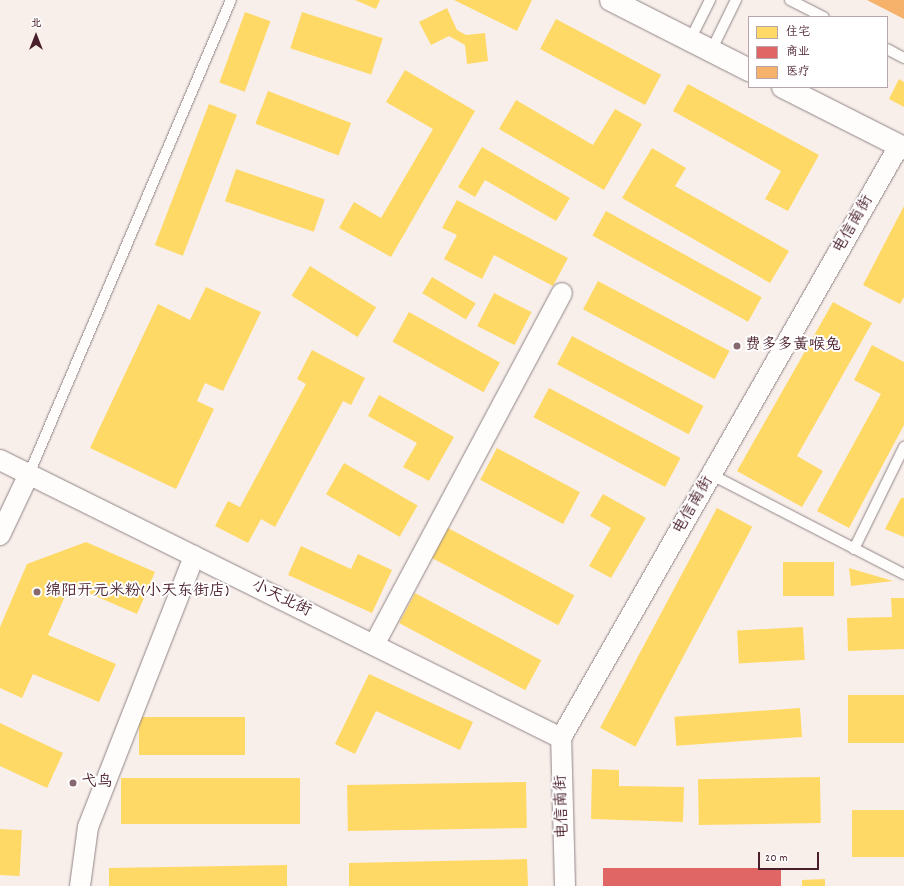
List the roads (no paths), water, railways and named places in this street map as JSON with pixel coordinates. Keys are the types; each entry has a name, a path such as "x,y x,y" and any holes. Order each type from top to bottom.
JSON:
{"street":[{"path":"611,0 748,69"},
{"path":"785,88 902,147"},
{"name":"电信南街","path":"566,886 561,738 902,147"},
{"path":"374,645 562,293"},
{"name":"小天北街","path":"0,460 561,738"},
{"path":"0,535 29,474"},
{"path":"80,886 88,827 194,556"}],"lane":[{"path":"29,474 230,0"},
{"path":"690,40 710,0"},
{"path":"711,50 736,0"},
{"path":"790,0 822,16"},
{"path":"888,50 904,58"},
{"path":"854,549 904,447"},
{"path":"712,475 904,574"}],"place":[{"name":"费多多黄喉兔","path":"737,346"},
{"name":"绵阳开元米粉(小天东街店)","path":"37,592"},
{"name":"弋鸟","path":"73,783"}]}
